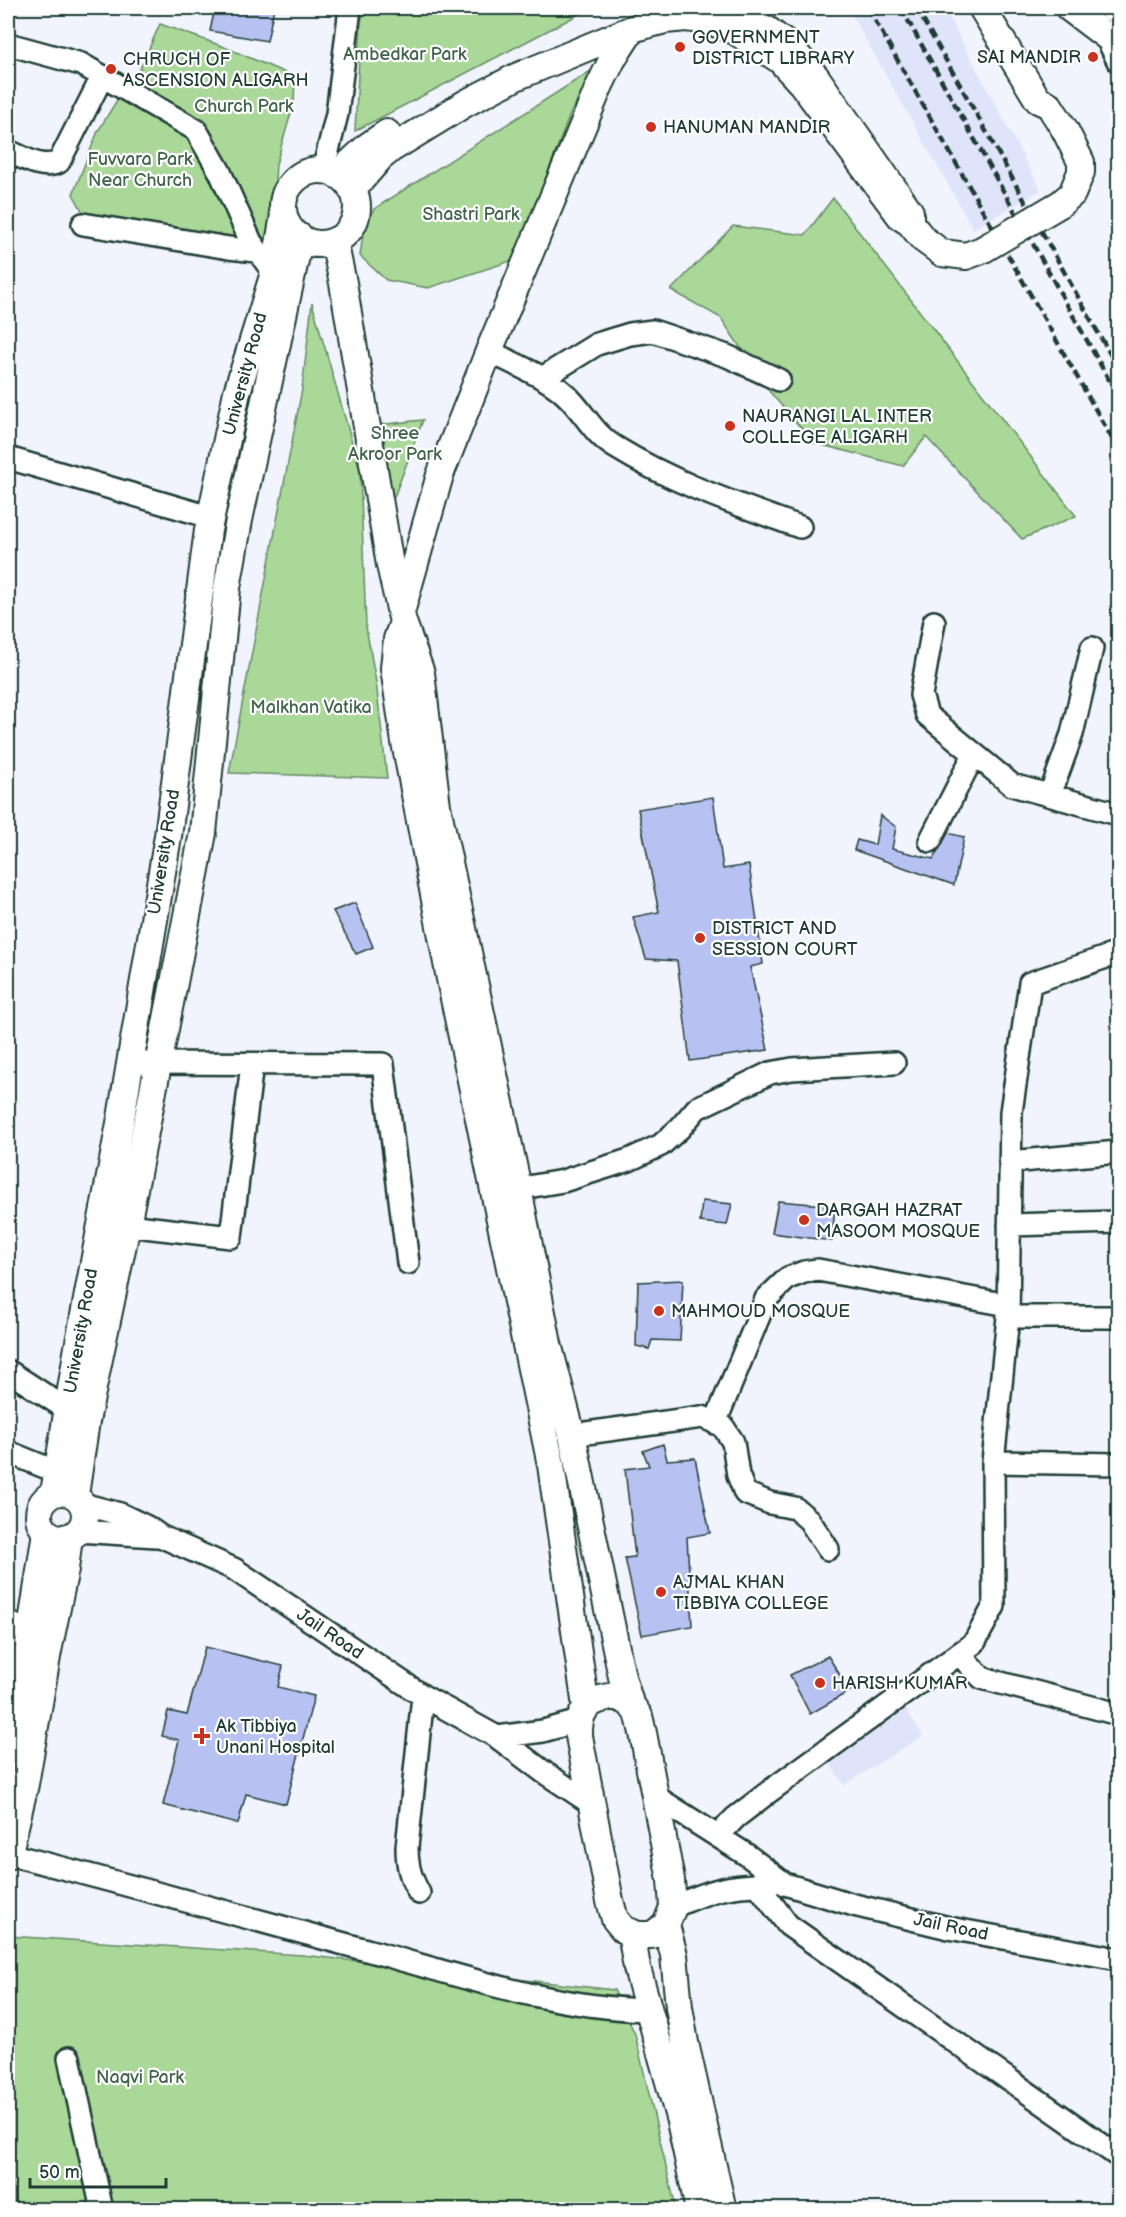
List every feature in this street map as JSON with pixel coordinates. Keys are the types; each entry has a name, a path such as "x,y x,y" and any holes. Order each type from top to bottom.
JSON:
{"main road":[{"path":"337,179 368,146 402,124 517,59 632,11 650,8"},
{"path":"727,8 790,47 816,77 910,212 910,224"},
{"path":"337,179 516,77 632,29 665,20 686,18 710,21 735,31 780,60 802,84 902,217 923,239 942,253 966,256 1060,204 1072,194 1081,172 1081,162 1065,130 1049,105 1038,100 982,8"},
{"path":"1000,8 1051,94 1049,105"},
{"path":"1069,8 1112,38"},
{"path":"1112,8 1119,11"},
{"path":"402,615 440,475 598,87 632,29"},
{"path":"313,171 337,179 357,201 356,220 344,236 327,244 307,242 291,231 284,215 285,194 296,179 313,171"},
{"name":"University Road","path":"67,1491 68,1410 168,836 210,517 237,392 274,273 284,215"},
{"name":"University Road","path":"67,1491 86,1421 127,1225 203,833 227,588 239,520 300,237"},
{"path":"334,241 390,565 402,615 421,673 437,806 506,1190 551,1465 582,1714 579,1736 612,1910 624,1930 652,1935 669,1916"},
{"path":"506,1190 572,1436 622,1677 630,1703 639,1716 641,1724 671,1880 669,1916 685,2043 723,2210"},
{"path":"8,1751 30,1635 64,1534 84,1523 85,1513 67,1491 42,1503 38,1518 64,1534"},
{"path":"8,1855 25,1785 65,1569 64,1534"},
{"path":"582,1714 599,1698 616,1696 630,1703"},
{"path":"631,1932 637,1968 680,2121 699,2210"}],"street":[{"path":"337,179 337,114 350,8"},
{"path":"1112,38 1119,61"},
{"path":"8,44 81,64 196,130 220,172 251,243 274,273"},
{"path":"8,151 36,164 49,166 59,162 102,77"},
{"path":"83,224 256,251"},
{"path":"542,378 597,344 630,334 653,331 727,356 779,380"},
{"path":"489,351 542,378 565,394 598,434 613,446 697,490 800,527"},
{"path":"8,458 210,517"},
{"path":"934,622 921,695 927,715 1012,785 1119,814"},
{"path":"1050,795 1072,734 1092,648"},
{"path":"930,841 974,754"},
{"path":"718,1836 735,1818 974,1643 994,1606 993,1462 1008,1311 1011,1112 1030,983 1119,953"},
{"path":"506,1190 563,1180 629,1160 661,1145 697,1108 770,1073 792,1069 894,1063"},
{"path":"130,1064 383,1064 408,1263"},
{"path":"127,1225 231,1237 252,1064"},
{"path":"1010,1161 1119,1152"},
{"path":"1009,1225 1119,1222"},
{"path":"715,1423 766,1299 788,1278 804,1272 818,1270 1008,1311 1119,1317"},
{"path":"8,1371 68,1410"},
{"path":"572,1436 702,1417 722,1425 733,1442 738,1475 745,1493 770,1503 795,1508 809,1521 828,1549"},
{"name":"Jail Road","path":"8,1452 67,1491 234,1569 423,1696 497,1737 592,1804"},
{"path":"993,1462 1119,1464"},
{"name":"Jail Road","path":"64,1534 160,1536"},
{"path":"8,1621 30,1635"},
{"path":"959,1653 982,1678 1119,1714"},
{"path":"419,1893 409,1872 407,1847 423,1696"},
{"path":"497,1737 543,1731 582,1714"},
{"name":"Jail Road","path":"656,1797 718,1836 786,1884"},
{"path":"8,1855 556,2000 624,2010 649,2010"},
{"path":"757,1884 788,1924 1119,2156"},
{"name":"Jail Road","path":"669,1916 710,1891 740,1885 786,1884 854,1905 949,1928 1119,1959"},
{"path":"69,2058 102,2210"}],"shaded area":[{"path":"848,8 944,8 1041,190 973,229"},
{"path":"905,1707 923,1736 844,1785 823,1754"}],"green space":[{"name":"Ambedkar Park","path":"365,8 591,8 355,131 361,21"},
{"name":"Church Park","path":"160,24 222,46 295,77 294,103 276,164 272,233 260,240 202,125 134,82"},
{"name":"Shastri Park","path":"597,67 571,112 514,260 428,288 386,280 360,256 363,234 374,209"},
{"name":"Fuvvara Park Near Church","path":"120,95 191,137 243,233 237,240 191,230 85,216 73,194 98,131"},
{"path":"833,198 1076,516 1022,539 926,437 903,466 814,443 769,391 721,318 671,290 733,226 805,235"},
{"name":"Malkhan Vatika","path":"312,303 360,470 366,627 376,682 387,778 229,773 302,389"},
{"name":"Shree Akroor Park","path":"423,420 391,505 370,426"},
{"name":"Naqvi Park","path":"8,1936 302,1955 614,1990 635,2034 676,2209 8,2209"}],"building":[{"path":"215,8 274,8 267,41 210,31"},
{"name":"DISTRICT AND SESSION COURT","path":"713,797 723,869 749,865 763,964 750,967 768,1050 690,1061 677,961 646,959 633,917 659,912 638,809"},
{"path":"880,815 896,827 892,849 933,859 948,833 964,837 954,885 854,850 857,840 875,845"},
{"path":"355,903 373,947 356,954 333,911"},
{"path":"702,1201 732,1204 727,1225 700,1222"},
{"name":"DARGAH HAZRAT MASOOM MOSQUE","path":"778,1201 835,1206 832,1241 772,1233"},
{"name":"MAHMOUD MOSQUE","path":"683,1280 680,1341 652,1340 649,1349 636,1346 638,1282"},
{"path":"663,1444 667,1460 695,1458 710,1533 687,1537 692,1626 642,1635 625,1558 635,1557 625,1469 649,1466 643,1451"},
{"path":"205,1647 283,1666 278,1687 314,1696 286,1804 246,1794 238,1824 163,1805 179,1740 162,1736 168,1711 187,1715"},
{"name":"HARISH KUMAR","path":"828,1656 850,1691 810,1714 790,1675"}],"railway":[{"path":"868,8 1118,449"},
{"path":"901,8 1118,396"},
{"path":"916,8 1118,368"}],"place":[{"name":"GOVERNMENT DISTRICT LIBRARY","path":"680,47"},
{"name":"SAI MANDIR","path":"1093,57"},
{"name":"CHRUCH OF ASCENSION ALIGARH","path":"111,69"},
{"name":"HANUMAN MANDIR","path":"651,127"},
{"name":"NAURANGI LAL INTER COLLEGE ALIGARH","path":"730,426"},
{"name":"DISTRICT AND SESSION COURT","path":"700,938"},
{"name":"DARGAH HAZRAT MASOOM MOSQUE","path":"804,1220"},
{"name":"MAHMOUD MOSQUE","path":"659,1311"},
{"name":"AJMAL KHAN TIBBIYA COLLEGE","path":"661,1592"},
{"name":"HARISH KUMAR","path":"820,1683"},
{"name":"Ak Tibbiya Unani Hospital","path":"202,1736"}]}
